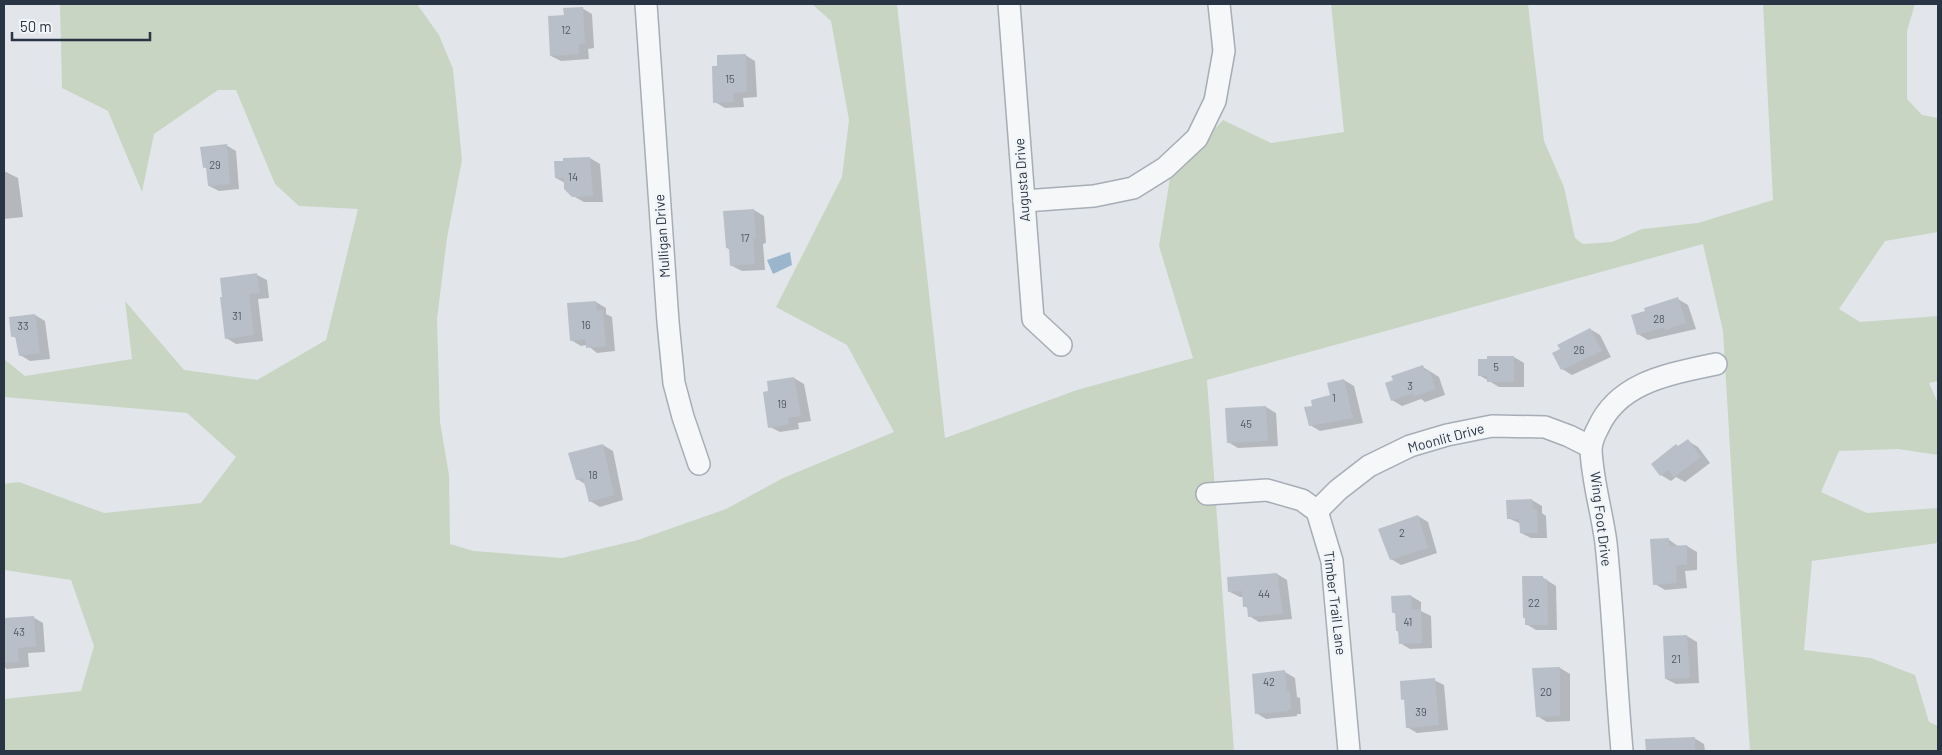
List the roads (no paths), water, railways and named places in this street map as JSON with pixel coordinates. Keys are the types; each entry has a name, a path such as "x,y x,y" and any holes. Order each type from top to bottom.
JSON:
{"street":[{"name":"Mulligan Drive","path":"646,4 674,383 699,464"},
{"name":"Augusta Drive","path":"1008,4 1033,319 1061,345"},
{"path":"1024,201 1094,196 1133,188 1165,168 1197,138 1215,101 1224,51 1219,4"},
{"name":"Wing Foot Drive","path":"1622,751 1605,542 1591,447 1598,427 1608,411 1621,397 1640,384 1674,373 1716,364"},
{"name":"Moonlit Drive","path":"1316,510 1369,466 1410,446 1447,435 1492,426 1545,427 1591,447"},
{"path":"1207,494 1267,490 1302,500 1316,510"},
{"name":"Timber Trail Lane","path":"1316,510 1332,561 1349,751"}],"water":[{"path":"790,252 792,265 773,274 767,260"}]}
